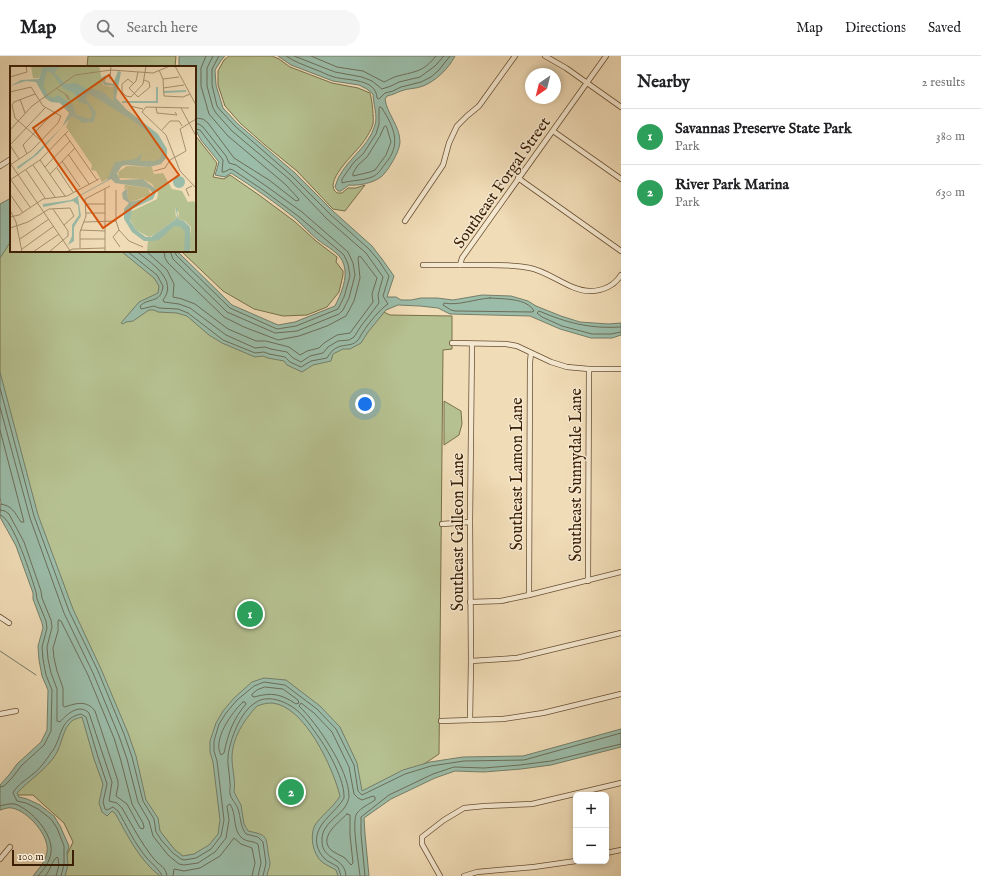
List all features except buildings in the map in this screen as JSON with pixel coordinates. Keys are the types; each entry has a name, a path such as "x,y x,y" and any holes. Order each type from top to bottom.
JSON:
{"street":[{"path":"405,221 443,165 449,144 457,126 479,106 515,56"},
{"path":"545,56 587,82 621,107"},
{"name":"Southeast Forgal Street","path":"460,265 462,258 606,56"},
{"path":"552,131 621,179"},
{"path":"0,166 10,161"},
{"path":"518,178 621,251"},
{"path":"423,265 507,265 531,268 550,275 577,289 588,291 599,290 610,286 621,275"},
{"path":"452,343 506,344 517,346 531,354 567,367 621,369"},
{"name":"Southeast Galleon Lane","path":"470,720 472,344"},
{"name":"Southeast Lamon Lane","path":"529,595 531,354"},
{"name":"Southeast Sunnydale Lane","path":"588,581 589,369"},
{"path":"442,524 470,522"},
{"path":"470,602 502,601 621,572"},
{"path":"0,617 9,623"},
{"path":"471,661 517,658 621,633"},
{"path":"440,721 503,719 543,713 621,694"},
{"path":"0,714 16,711"},
{"path":"440,876 422,844 422,837 444,820 464,808 532,804 621,783"},
{"path":"0,859 10,847"},
{"path":"609,852 621,850"},
{"path":"464,876 477,872 534,867 573,861"}],"shaded area":[{"path":"88,56 176,56 175,66 87,66"},
{"path":"229,56 272,56 290,67 332,83 358,88 370,93 373,114 372,127 363,143 346,162 333,183 333,188 337,193 342,193 348,188 356,188 365,185 345,211 333,209 297,171 240,123 225,106 218,85 218,71 224,60"},
{"path":"196,136 217,163 213,177 224,179 230,175 259,195 294,221 316,241 337,257 336,262 343,271 339,292 327,307 307,315 283,316 254,309 223,291 182,252 196,252"},
{"path":"10,226 10,252 144,252 284,350 371,306 390,315 452,316 452,349 443,350 439,754 346,816 353,876 57,876 73,842 64,823 33,795 11,795 60,724 81,711 0,431 0,234"},
{"path":"444,401 461,411 462,424 459,435 444,445"}],"water":[{"path":"179,56 225,56 215,70 216,85 223,108 238,124 295,173 334,212 372,246 394,276 387,297 396,297 401,300 437,298 453,300 482,295 511,296 528,301 536,306 580,322 608,324 621,323 621,335 612,338 591,338 560,329 530,316 450,314 438,308 398,305 386,310 361,343 350,349 343,349 333,354 331,361 313,365 302,372 287,365 284,361 263,356 255,357 222,343 209,335 187,316 177,313 149,310 133,321 123,324 121,323 139,302 158,293 159,286 154,278 122,252 178,252 232,305 278,325 295,322 335,306 342,291 345,270 340,257 318,240 296,219 231,173 225,177 215,175 219,162 201,140 196,131 196,66 179,66"},
{"path":"278,56 455,56 442,74 428,84 387,96 385,99 386,104 396,125 400,142 393,161 378,179 365,184 349,185 341,191 338,191 335,187 338,178 348,163 367,142 372,134 376,121 373,94 359,85 333,81 291,65"},
{"path":"10,199 10,243 0,258 0,204"},
{"path":"0,372 38,515 73,609 101,669 128,733 136,756 146,800 158,818 160,831 175,850 183,856 194,854 209,845 218,834 220,820 213,762 210,752 210,741 216,723 223,711 234,698 252,682 264,678 286,680 320,706 340,727 357,763 362,791 403,770 430,762 463,757 523,756 621,729 621,747 551,765 484,772 455,771 435,778 391,799 364,818 369,876 338,876 336,870 324,863 316,855 312,841 314,827 340,796 331,770 316,740 296,715 284,707 272,703 266,703 257,706 243,723 236,736 232,758 235,784 234,792 241,805 244,824 248,831 264,836 266,841 270,863 267,876 160,876 140,855 129,839 115,813 112,811 107,816 102,812 99,803 103,784 82,717 73,720 70,723 52,760 17,793 19,797 40,805 54,816 69,846 67,853 68,865 65,876 33,876 42,865 46,856 47,846 45,839 37,825 25,814 10,808 0,810 0,785 17,764 41,742 47,730 48,690 42,676 39,660 38,646 43,628 42,623 16,546 0,517"}],"waterway":[{"path":"0,651 36,675"}],"place":[{"name":"Savannas Preserve State Park","path":"250,614"},
{"name":"River Park Marina","path":"291,792"}]}
